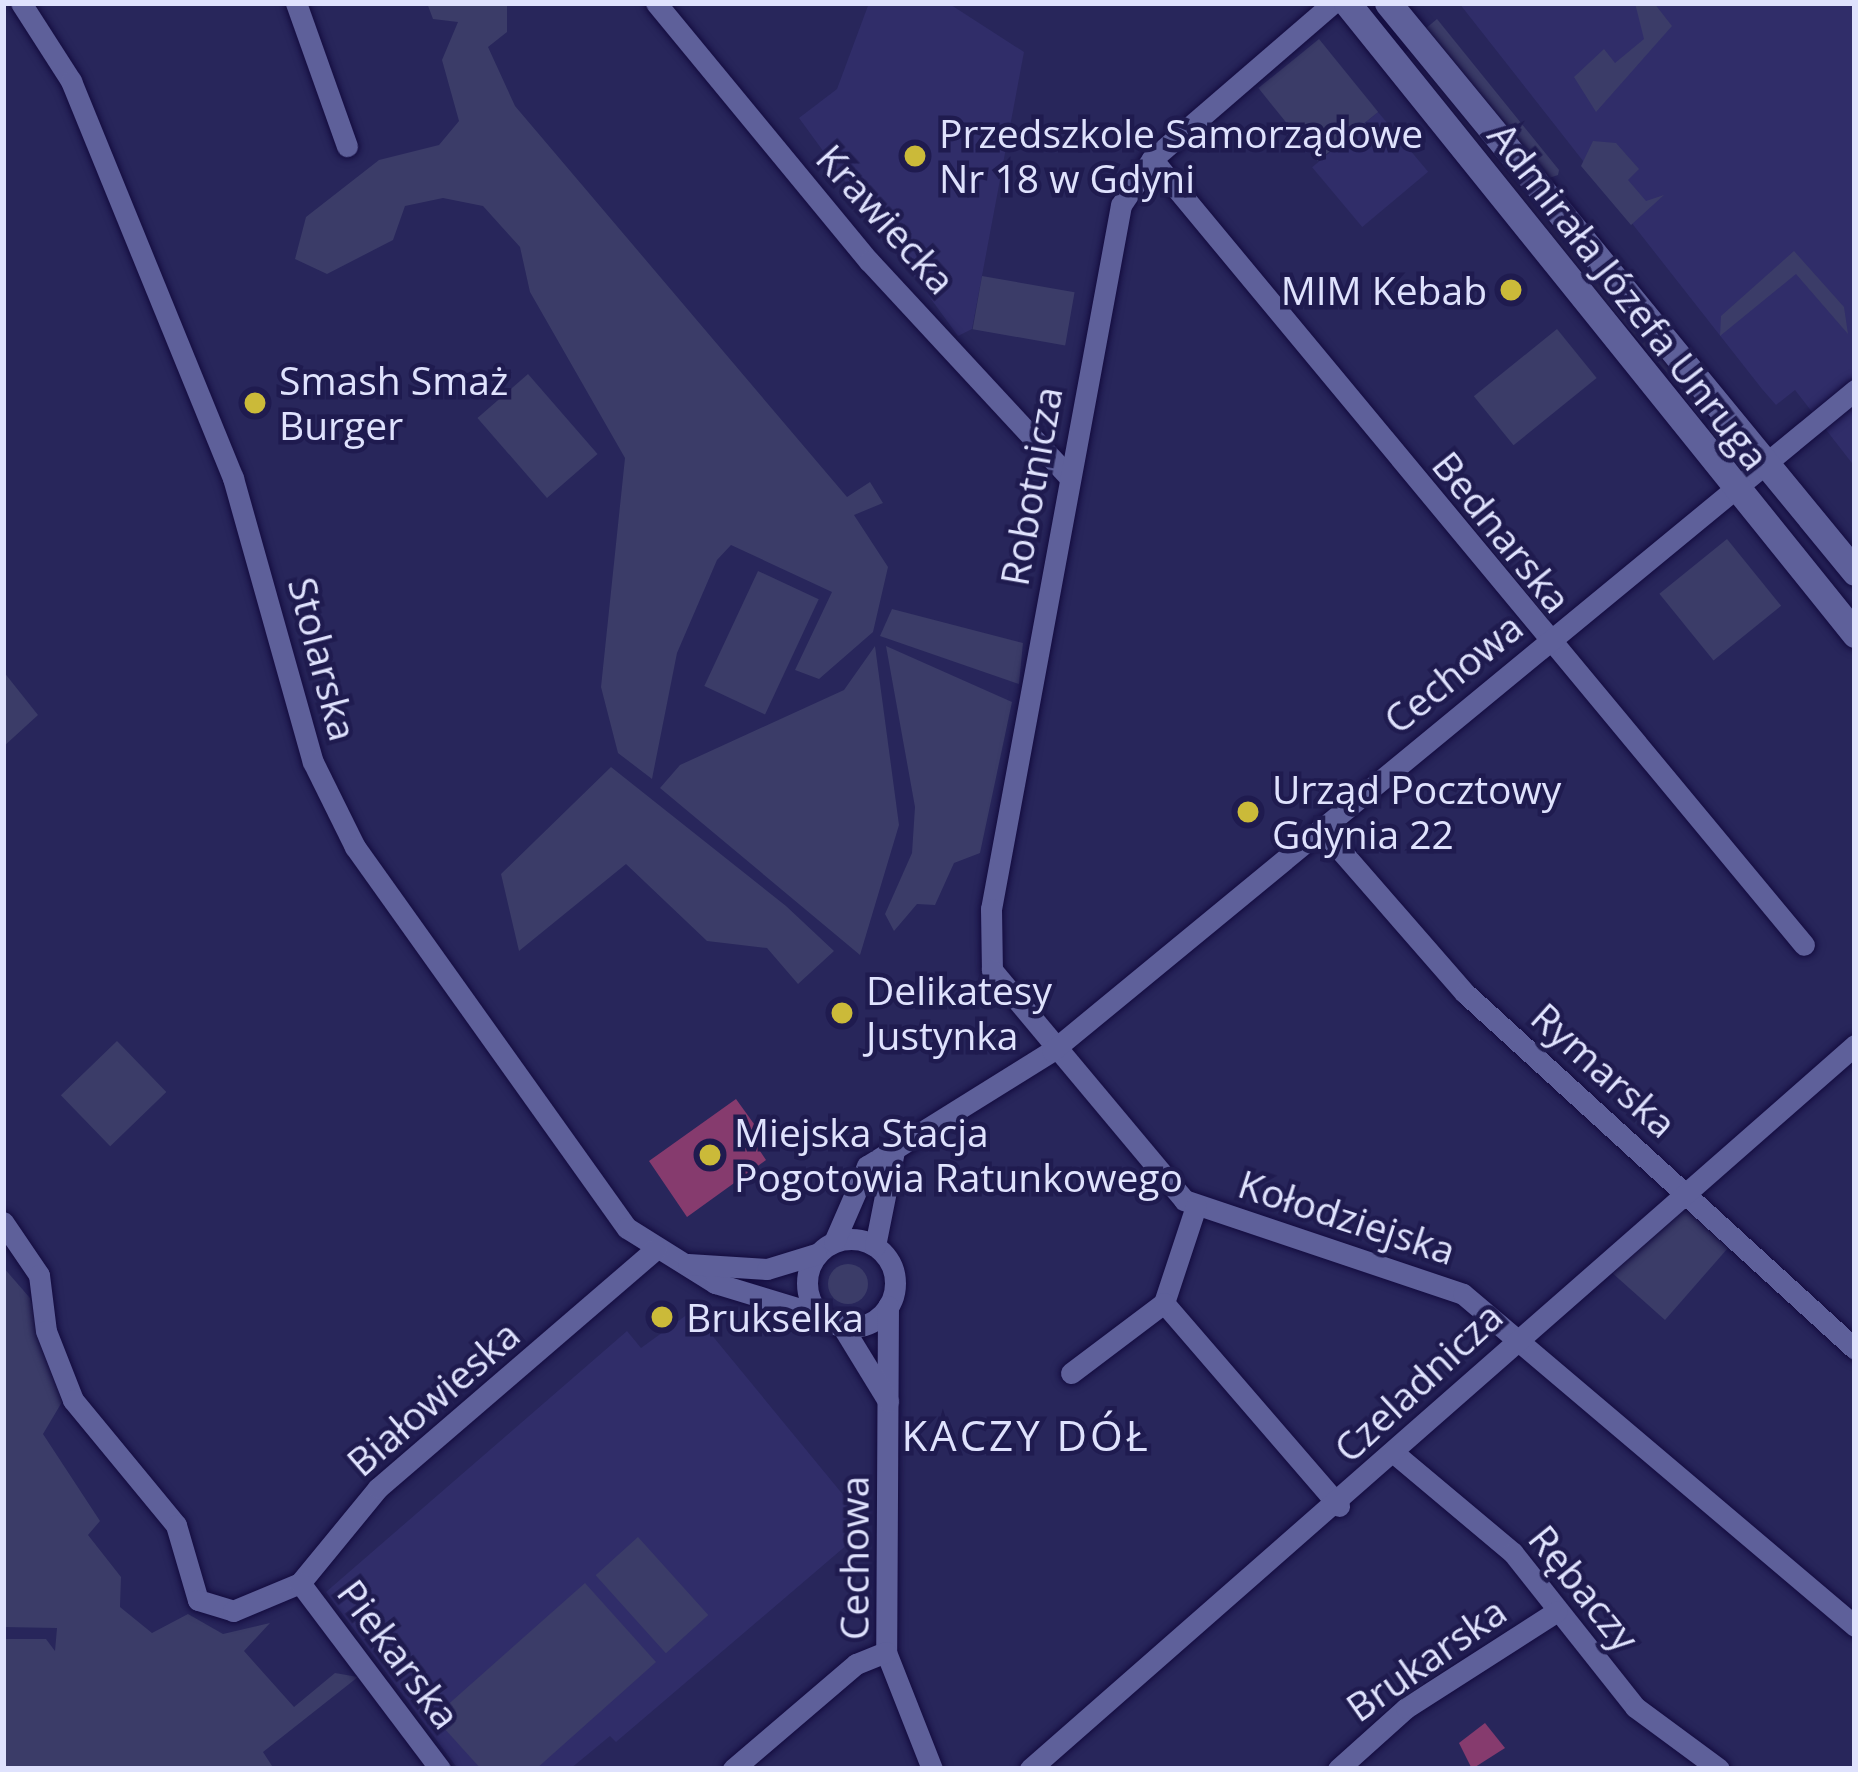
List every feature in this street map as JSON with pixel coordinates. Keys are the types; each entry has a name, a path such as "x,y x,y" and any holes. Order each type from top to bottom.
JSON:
{"street":[{"name":"Stolarska","path":"21,3 71,81 233,478 329,802 598,1192 656,1249 676,1262 820,1315"},
{"path":"296,3 347,146"},
{"name":"Krawiecka","path":"656,3 868,261 1069,477"},
{"name":"Robotnicza","path":"1052,1051 1006,999 986,948 1120,205 1152,159 1333,3"},
{"name":"Admirała Józefa Unruga","path":"1347,3 1734,491 1855,634"},
{"name":"Admirała Józefa Unruga","path":"1388,3 1855,572"},
{"name":"Bednarska","path":"1152,159 1546,643 1804,945"},
{"name":"Cechowa","path":"826,1247 854,1181 1052,1051 1855,390"},
{"name":"Rymarska","path":"1321,828 1466,993 1855,1349"},
{"name":"Czeladnicza","path":"1030,1769 1340,1506 1519,1336 1855,1046"},
{"name":"Kołodziejska","path":"1052,1051 1162,1182 1196,1206 1426,1278 1519,1336 1855,1626"},
{"path":"842,1326 888,1306 895,1280 875,1246 894,1151"},
{"path":"1071,1373 1165,1303 1196,1206"},
{"name":"Białowieska","path":"3,1222 39,1276 73,1400 176,1525 197,1600 233,1611 300,1583 378,1488 656,1249"},
{"path":"875,1246 826,1247 806,1283 820,1315 842,1326 891,1411"},
{"name":"Stolarska","path":"676,1262 767,1269 826,1247"},
{"path":"1165,1303 1340,1506"},
{"name":"Cechowa","path":"888,1306 891,1411 886,1652 932,1769"},
{"name":"Rębaczy","path":"1394,1453 1513,1553 1635,1707 1718,1769"},
{"name":"Piekarska","path":"300,1583 440,1769"},
{"name":"Brukarska","path":"1338,1769 1406,1708 1557,1611"},
{"path":"734,1769 856,1664 886,1652"}],"shaded area":[{"path":"427,3 507,3 507,32 488,47 515,106 847,497 870,482 883,503 854,515 888,567 873,632 819,679 795,670 832,592 731,545 717,560 677,653 652,779 618,753 601,687 625,458 530,292 520,247 483,206 443,198 405,206 393,240 327,274 295,259 306,217 379,160 439,145 459,121 442,60 458,22 433,19"},
{"name":"Przedszkole Samorządowe Nr 18 w Gdyni","path":"869,3 948,3 1024,52 972,329 958,336 799,118 837,89"},
{"path":"1459,3 1855,3 1855,467 1795,390 1776,405 1762,389"},
{"path":"1635,3 1654,3 1672,26 1596,112 1574,77 1604,49 1615,63 1644,39"},
{"path":"1437,19 1559,170 1558,175 1549,178 1425,29"},
{"path":"1319,39 1378,112 1318,161 1258,88"},
{"path":"1409,50 1703,400 1696,406 1530,216 1402,56"},
{"path":"1378,112 1428,172 1362,227 1312,167"},
{"path":"1593,141 1616,143 1639,169 1628,180 1646,201 1664,195 1631,225 1581,166"},
{"path":"1794,251 1844,307 1848,334 1796,274 1720,336 1721,316"},
{"path":"982,276 1075,292 1065,346 973,329"},
{"path":"1557,329 1597,378 1513,445 1474,396"},
{"path":"528,374 598,454 547,498 477,418"},
{"path":"1727,539 1781,606 1714,661 1659,594"},
{"path":"758,571 819,599 765,714 704,686"},
{"path":"892,609 1023,643 1019,684 880,636"},
{"path":"875,646 899,825 860,955 660,788 680,765 844,690"},
{"path":"886,646 1012,702 980,853 954,863 935,905 917,904 894,931 885,914 912,853 915,807"},
{"path":"3,671 38,715 3,747"},
{"path":"611,767 786,906 834,951 798,984 767,948 707,941 626,864 519,951 501,874"},
{"path":"117,1041 166,1092 110,1146 61,1095"},
{"path":"1684,1207 1728,1248 1665,1320 1610,1271"},
{"path":"848,1264 862,1270 868,1284 862,1298 848,1304 834,1298 828,1284 834,1270"},
{"path":"3,1267 30,1298 62,1402 43,1434 100,1521 88,1535 121,1577 120,1607 152,1633 188,1614 223,1634 270,1623 244,1651 294,1707 335,1673 358,1677 263,1752 274,1769 3,1769 3,1639 46,1639 55,1651 57,1628 3,1627"},
{"path":"692,1311 849,1502 855,1538 616,1742 610,1736 570,1769 458,1769 326,1592 627,1331 641,1348"},
{"path":"638,1537 708,1615 666,1653 596,1575"},
{"path":"585,1583 656,1662 536,1769 481,1769 434,1717"}],"building":[{"name":"Miejska Stacja Pogotowia Ratunkowego","path":"736,1099 767,1142 758,1148 766,1160 687,1217 649,1161"},
{"path":"1485,1723 1505,1748 1472,1769 1459,1743"}],"place":[{"name":"Przedszkole Samorządowe Nr 18 w Gdyni","path":"915,156"},
{"name":"MIM Kebab","path":"1511,290"},
{"name":"Smash Smaż Burger","path":"255,403"},
{"name":"Urząd Pocztowy Gdynia 22","path":"1248,812"},
{"name":"Delikatesy Justynka","path":"842,1013"},
{"name":"Miejska Stacja Pogotowia Ratunkowego","path":"710,1155"},
{"name":"Brukselka","path":"662,1317"}],"district":[{"name":"KACZY DÓŁ","path":"1026,1435"}]}
